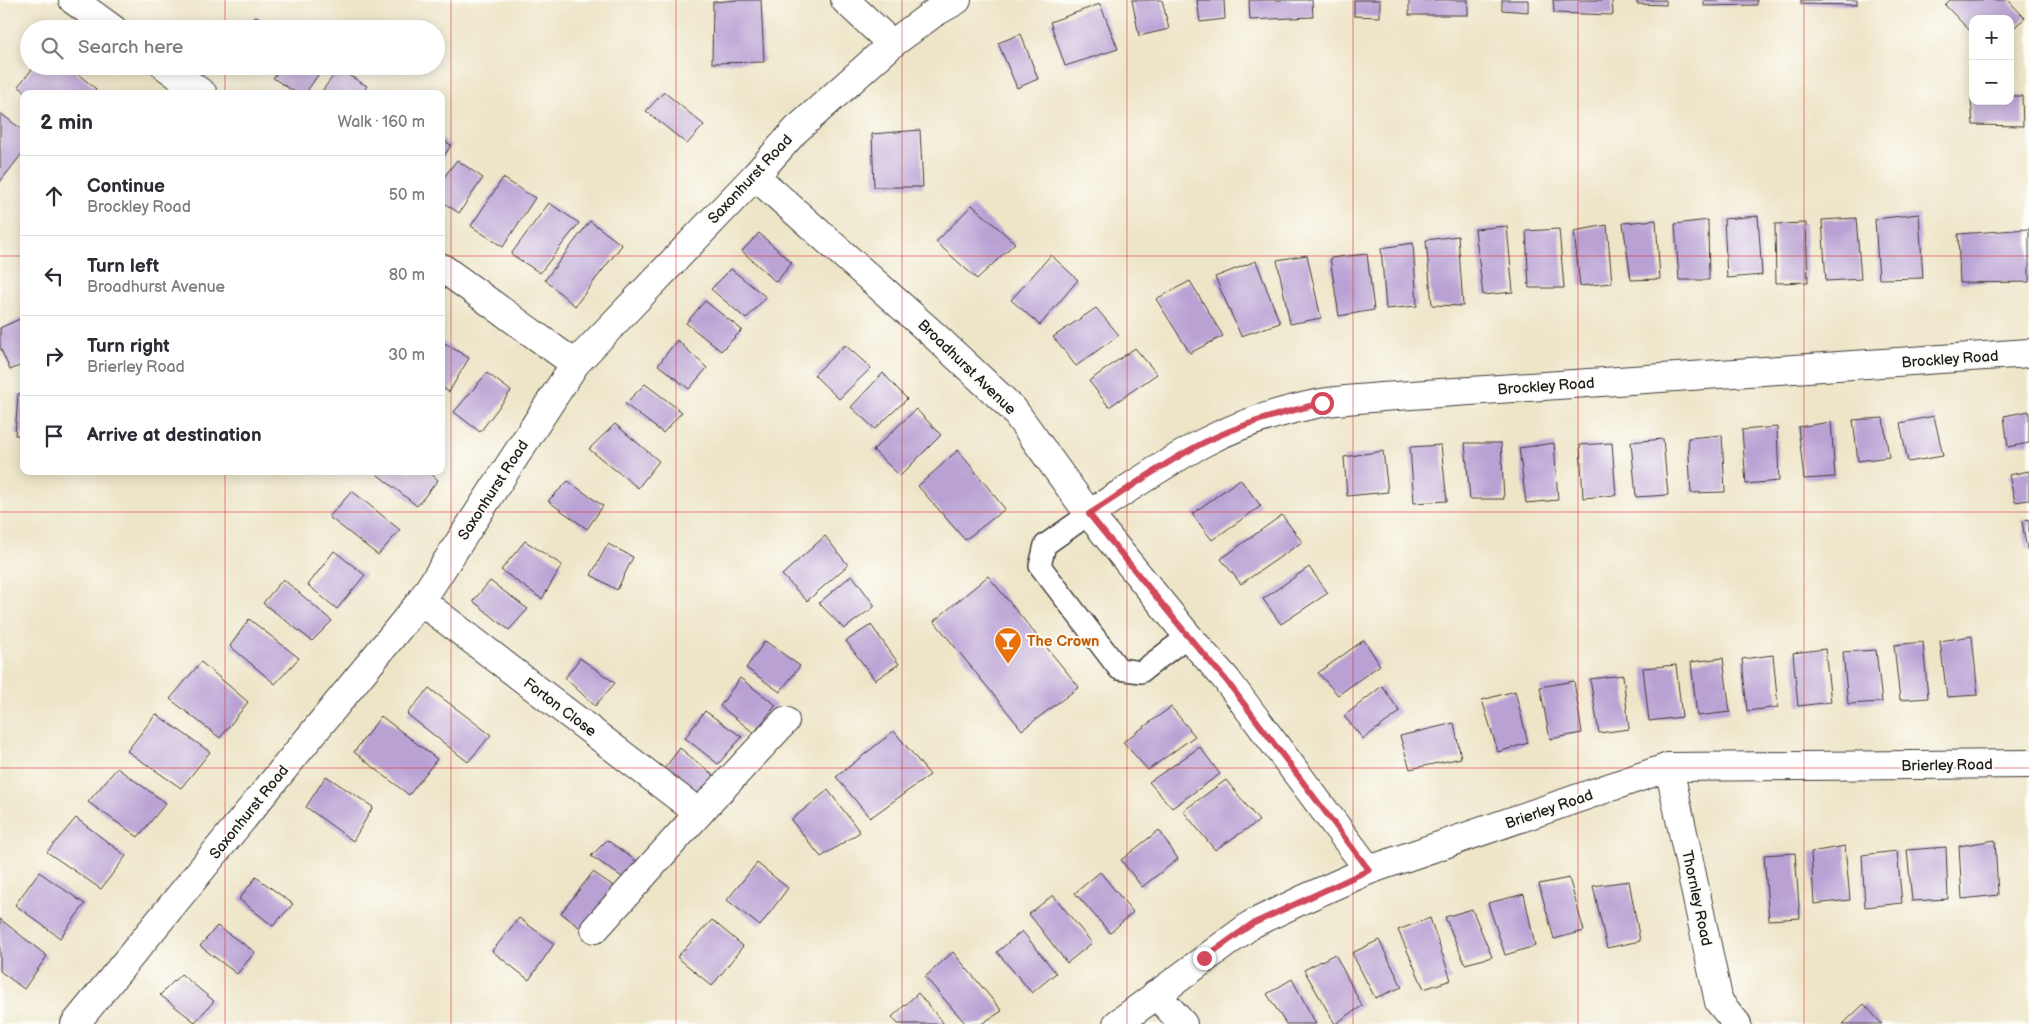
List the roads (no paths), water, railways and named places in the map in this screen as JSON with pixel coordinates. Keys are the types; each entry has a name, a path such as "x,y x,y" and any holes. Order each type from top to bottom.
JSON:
{"street":[{"path":"74,0 101,20"},
{"path":"845,0 892,44"},
{"name":"Saxonhurst Road","path":"75,1024 421,601 575,364 755,176 796,130 892,44 934,13 957,0"},
{"path":"177,75 198,90"},
{"name":"Broadhurst Avenue","path":"755,176 935,336 1012,409 1089,514 1226,680 1369,870"},
{"path":"445,270 575,364"},
{"name":"Brockley Road","path":"1089,514 1167,463 1203,443 1243,425 1282,412 1322,403 1382,397 2029,353"},
{"name":"Forton Close","path":"421,601 699,813"},
{"path":"595,929 786,720"},
{"name":"Brierley Road","path":"1117,1024 1252,924 1369,870 1669,767 2029,764"},
{"name":"Thornley Road","path":"1669,767 1719,1002 1737,1024"},
{"path":"1156,994 1183,1024"}],"lane":[{"path":"1089,514 1045,546 1040,566 1119,670 1140,672 1188,636"}],"place":[{"name":"The Crown","path":"1008,665"}]}
